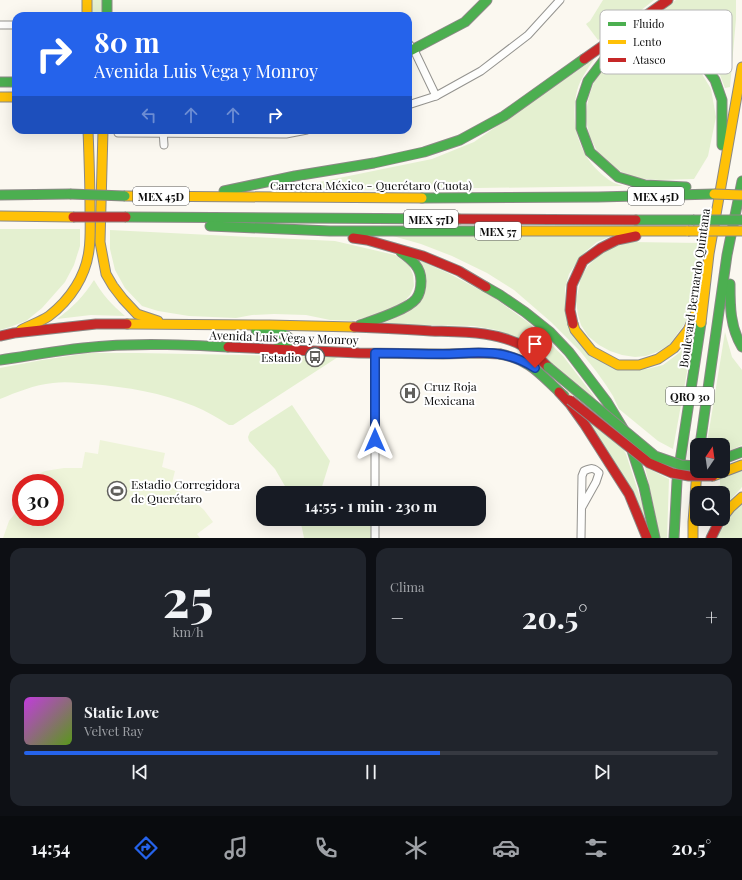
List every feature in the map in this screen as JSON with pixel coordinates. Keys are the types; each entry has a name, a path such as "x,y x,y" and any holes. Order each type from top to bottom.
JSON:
{"main road":[{"path":"87,0 87,12"},
{"path":"107,0 107,12"},
{"path":"412,47 465,22 487,0"},
{"path":"654,10 668,0"},
{"path":"196,196 295,176 374,163 424,152 460,140 504,116 600,48"},
{"path":"600,65 588,81 581,102 581,128 590,152 618,177 645,185 694,188 714,194"},
{"name":"Boulevard Bernardo Quintana","path":"674,538 677,481 701,328 709,254 742,67"},
{"path":"710,74 722,100 723,175"},
{"path":"0,82 12,82"},
{"path":"0,97 12,97"},
{"path":"14,333 48,316 63,302 75,288 87,264 90,246 88,134"},
{"path":"103,134 100,242 106,274 113,286 137,314 176,325"},
{"name":"QRO 30","path":"701,438 727,255 742,181"},
{"name":"Carretera México - Querétaro (Cuota)","path":"0,195 70,194 125,196 444,198 714,194 742,195"},
{"name":"MEX 45D","path":"0,217 73,216 169,218"},
{"name":"MEX 57D","path":"169,218 742,220"},
{"name":"MEX 57","path":"169,218 226,227 330,231 742,231"},
{"path":"666,230 617,240 601,248 583,262 572,285 570,310 575,330 592,351 618,365 639,365 658,359 674,348 688,330 695,315 709,254"},
{"path":"330,231 347,237 367,240 422,256 459,272 500,295 525,312 550,332 569,352 607,402 627,435 644,487 655,538"},
{"path":"354,327 381,318 417,298 421,280 419,272 413,260 396,249"},
{"path":"727,255 731,318 738,342 742,348"},
{"name":"Avenida Luis Vega y Monroy","path":"0,336 14,333 96,324 229,324 354,327 490,335 508,340 524,347 655,456 674,463 690,466"},
{"path":"229,324 284,334 288,337 287,344 283,348 263,349"},
{"name":"Avenida Luis Vega y Monroy","path":"0,360 80,348 166,344 375,353 503,354 526,362 535,368 559,392 649,463 672,473 689,476 714,476 742,465"},
{"path":"559,392 585,424 629,494 647,538"},
{"path":"730,456 742,452"},
{"path":"693,538 696,478"},
{"path":"730,508 742,497"},
{"path":"711,538 717,526"}],"street":[{"path":"412,104 436,96 481,71 528,35 560,0"},
{"path":"0,25 12,25"},
{"path":"412,52 436,96"},
{"path":"163,134 164,146"},
{"path":"375,353 375,486"},
{"path":"581,538 582,476 584,470 591,468 599,473 596,482 582,507"},
{"path":"375,526 375,538"}],"green space":[{"path":"90,0 104,0 104,12 90,12"},
{"path":"603,0 654,0 641,10 600,10 600,39 598,40 586,24 590,21"},
{"path":"676,0 736,0 732,64 732,10 662,10"},
{"path":"594,59 578,87 575,104 576,129 584,152 599,172 614,183 623,186 275,191 432,159 474,142"},
{"path":"600,73 702,74 711,89 716,117 708,156 694,179 659,180 634,178 614,168 599,155 590,137 585,117 589,96 595,79"},
{"path":"719,74 731,74 730,87 725,88"},
{"path":"0,229 80,229 80,246 74,265 65,282 42,308 26,321 0,330"},
{"path":"110,230 335,241 395,255 409,265 413,275 414,286 410,295 403,303 376,315 352,321 330,320 306,315 274,314 252,315 236,318 189,316 158,311 142,306 125,288 115,270 110,249"},
{"path":"614,235 597,242 585,252 577,262 569,274 565,288 565,305 584,348 647,369 663,365 679,353 693,339 673,449 658,441 619,409 606,385 580,351 551,322 514,290 487,273 452,256 421,244 393,236"},
{"path":"632,242 701,243 689,318 669,345 646,356 635,357 610,351 599,345 588,336 581,325 576,301 581,277 588,266 607,249"},
{"path":"419,260 450,274 493,297 529,323 563,356 593,395 626,454 650,528 610,456 543,355 517,339 497,330 474,326 381,324 409,310 417,303"},
{"path":"94,280 100,290 125,316 91,315 57,319 68,311"},
{"path":"725,332 732,357 742,370 742,445 730,451 730,438 708,438"},
{"path":"89,353 338,357 233,425 229,425 182,401 144,391 105,385 72,382 53,383 32,387 0,399 0,368"},
{"path":"292,405 330,461 322,486 285,486 275,469 249,441 248,437 250,432"},
{"name":"Estadio Corregidora de Querétaro","path":"100,440 165,453 162,467 175,471 171,487 188,496 204,510 213,522 197,534 200,538 3,538 9,521 12,517 12,526 64,526 64,474 39,474 45,471 64,468 82,468 85,452 98,454"},
{"path":"645,467 669,479 667,538 660,538"},
{"path":"742,469 742,487 730,500 730,486 717,486 720,485 720,478 730,478 730,474"},
{"path":"742,503 742,538 716,538 724,526 730,526 730,517"},
{"path":"301,526 373,526 373,538 304,538"}],"traffic: fast":[{"path":"107,0 107,12"},
{"path":"412,50 465,22 487,0"},
{"path":"224,191 295,176 374,163 424,152 460,140 504,116 584,59"},
{"path":"600,65 588,81 581,102 581,128 590,152 618,177 645,185 686,187"},
{"path":"711,74 715,80 722,100 722,145"},
{"path":"0,82 12,82"},
{"path":"701,438 727,255 742,181"},
{"path":"0,195 70,194"},
{"path":"70,194 125,196"},
{"path":"422,198 598,197 714,194"},
{"path":"126,217 459,219"},
{"path":"636,220 693,220"},
{"path":"693,220 742,220"},
{"path":"210,226 330,231 483,231"},
{"path":"360,325 398,311 416,299 421,286 421,276 418,268 401,252"},
{"path":"730,284 733,324 742,347"},
{"path":"486,287 525,312 550,332 569,352 607,402 627,435 644,487 655,538"},
{"path":"674,538 677,481 701,323"},
{"path":"256,330 283,334 288,337 286,346 277,348"},
{"path":"0,360 79,348 121,345 228,347"},
{"path":"500,354 520,360 528,365 564,396"},
{"path":"548,367 655,456 681,465 690,466"},
{"path":"730,456 742,452"}],"traffic: slow":[{"path":"87,0 87,12"},
{"path":"701,323 709,254 742,67"},
{"path":"0,97 12,97"},
{"path":"21,330 46,318 57,310 64,303 81,278 87,260 90,234 88,134"},
{"path":"103,134 100,242 106,274 123,299 137,314 158,321"},
{"path":"714,194 742,195"},
{"path":"125,196 422,198"},
{"path":"0,216 73,217"},
{"path":"483,231 688,231"},
{"path":"688,231 742,231"},
{"path":"573,324 575,330 592,351 618,365 639,365 658,359 674,348 688,330 695,315 698,303"},
{"path":"127,324 354,327"},
{"path":"730,470 742,465"},
{"path":"693,538 696,478"},
{"path":"730,508 742,497"}],"traffic: jam":[{"path":"654,10 668,0"},
{"path":"584,59 600,48"},
{"path":"73,217 126,217"},
{"path":"459,219 636,220"},
{"path":"573,324 570,310 572,285 583,261 601,248 617,240 636,236"},
{"path":"353,238 367,240 423,256 459,271 486,287"},
{"path":"0,336 14,333 96,324 127,324"},
{"path":"354,327 467,332 491,335 525,347 548,367"},
{"path":"228,347 359,353 500,354"},
{"path":"559,392 570,404 585,425 629,494 647,538"},
{"path":"570,400 649,463 672,473 690,476"},
{"path":"711,538 717,526"}],"place":[{"name":"Estadio","path":"315,357"},
{"name":"Cruz Roja Mexicana","path":"410,393"},
{"name":"Estadio Corregidora de Querétaro","path":"117,491"}],"route":[{"path":"375,440 375,353 503,354 526,362 535,368"}]}
